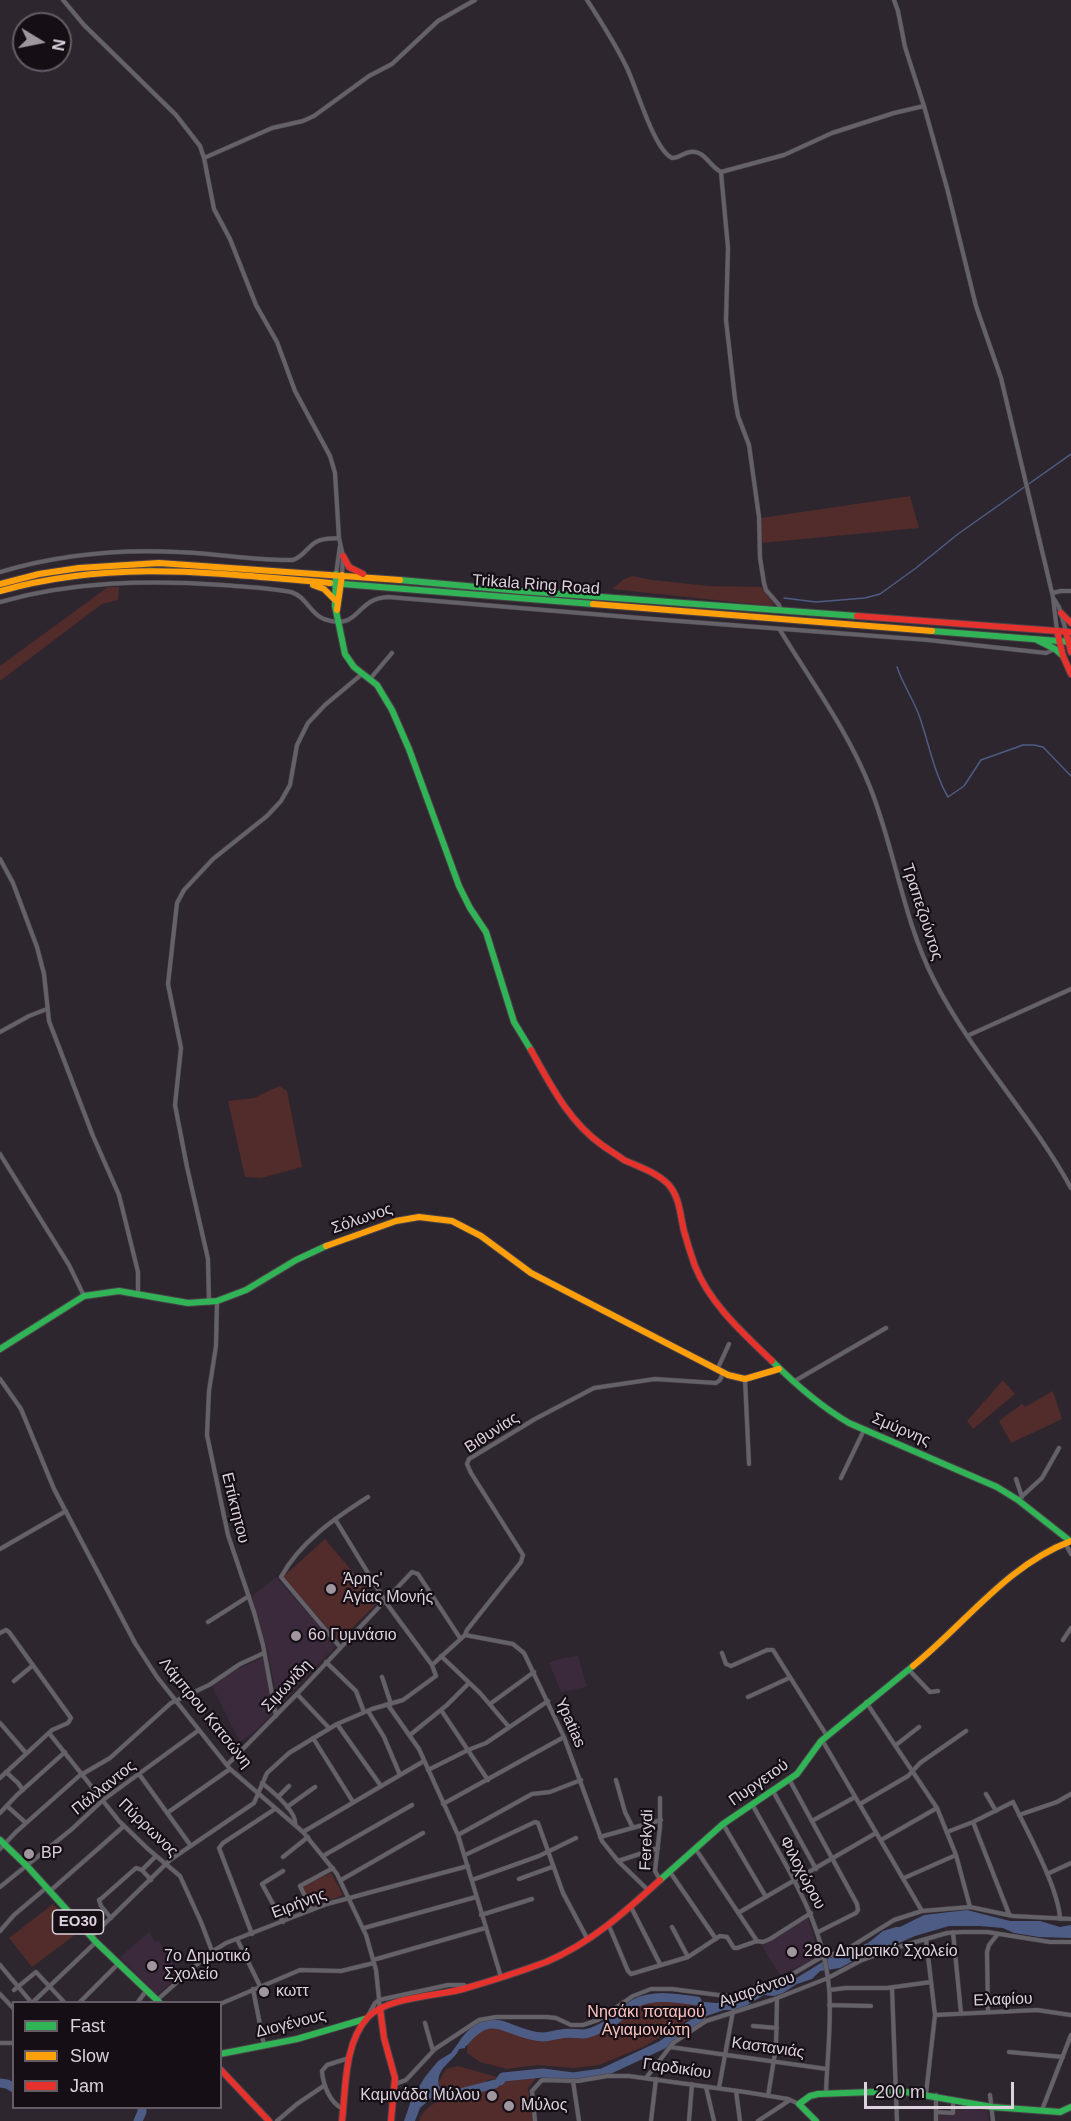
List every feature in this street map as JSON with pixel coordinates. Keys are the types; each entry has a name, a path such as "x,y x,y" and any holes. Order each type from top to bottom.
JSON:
{"street":[{"path":"63,0 84,25 176,115 197,141 204,158 214,209 230,239 256,305 277,342 290,380 330,456 334,473 340,545 346,564 352,570 375,578"},
{"path":"204,158 272,128 314,116 369,76 392,63 438,21 475,0"},
{"path":"587,0 626,64 644,111 665,153 672,158 691,151 696,152 705,157 713,168 721,172 784,156 832,133 924,106"},
{"path":"894,0 976,306 1001,378 1053,595 1063,656 1071,674"},
{"path":"721,172 728,242 726,320 735,399 738,416 749,445 759,517 762,575 766,590 779,605 781,611"},
{"path":"0,572 67,557 129,551 293,560 303,555 319,540 339,538"},
{"path":"337,610 340,545"},
{"path":"339,575 343,556"},
{"name":"Trikala Ring Road","path":"0,584 60,570 131,563 184,564 1069,632"},
{"name":"Trikala Ring Road","path":"0,591 62,577 131,570 183,571 1070,642"},
{"path":"304,582 324,589 335,600"},
{"path":"0,602 44,591 94,584 201,584 295,593 306,600 319,617 338,621 353,618 370,600 388,597 948,641 1046,652 1055,649"},
{"path":"338,585 335,600 346,656 362,674 370,679 392,653"},
{"path":"1053,595 1061,591 1071,591"},
{"path":"1053,595 1069,632 1071,652"},
{"path":"1061,613 1071,623"},
{"name":"Τραπεζούντος","path":"780,629 829,710 866,778 877,805 918,944 942,996 1050,1152 1071,1188"},
{"path":"1034,639 1055,649 1063,656"},
{"path":"209,1303 208,1259 175,1105 182,1048 168,984 177,903 184,890 213,859 267,816 281,801 290,785 297,746 305,728 325,705 362,674"},
{"name":"Σμύρνης","path":"370,679 380,689 392,710 409,749 459,886 486,932 517,1028 556,1094 587,1132 609,1150 656,1175 673,1190 698,1274 711,1296 735,1325 779,1369 834,1414 864,1430 1020,1498 1068,1542"},
{"path":"0,859 13,883 37,947 44,974 49,1022 87,1122 119,1195 138,1272 138,1294"},
{"path":"968,1036 1071,988"},
{"path":"0,1032 47,1009"},
{"path":"0,1154 64,1256 84,1296"},
{"name":"Σόλωνος","path":"0,1349 84,1296 111,1292 138,1294 180,1302 209,1303 246,1290 296,1260 323,1247 405,1219 419,1217 457,1223 471,1230 531,1273 720,1372 745,1378"},
{"name":"Επίκτητου","path":"217,1301 216,1347 208,1403 207,1434 228,1535 265,1653 276,1716"},
{"path":"793,1382 886,1328"},
{"path":"720,1372 729,1344"},
{"path":"748,1464 745,1378 779,1369"},
{"name":"Βιθυνίας","path":"462,1637 521,1562 523,1555 471,1473 467,1464 469,1458 589,1390 608,1385 655,1379 716,1383 720,1380 720,1372"},
{"name":"Λάμπρου Κατσώνη","path":"0,1379 21,1409 54,1488 135,1643 174,1701 228,1767 308,1837 333,1868 350,1898 364,1928 374,1962 384,2038 395,2084 391,2121"},
{"path":"841,1478 864,1430"},
{"path":"1020,1498 1042,1478 1059,1448"},
{"path":"1016,1479 1020,1498"},
{"path":"340,1647 281,1577 306,1544 335,1519 368,1497"},
{"path":"0,1549 66,1511"},
{"path":"33,2001 50,1986 111,1918 166,1864 254,1803 262,1783 275,1765 329,1728 406,1698 436,1675 432,1665 385,1601 335,1519"},
{"path":"1068,1542 1071,1554"},
{"name":"Πυργετού","path":"380,2004 467,1987 501,1977 551,1959 588,1941 649,1892 694,1848 723,1824 807,1764 824,1738 944,1641 1029,1563 1046,1550 1068,1542"},
{"name":"Σιμωνίδη","path":"167,1813 228,1767 411,1573 415,1572 462,1637"},
{"path":"208,1622 249,1596"},
{"path":"1063,1640 1071,1628"},
{"path":"0,1633 8,1631 70,1717 68,1723 49,1733 0,1778"},
{"path":"432,1665 462,1637"},
{"name":"Ypatias","path":"462,1637 515,1645 524,1653 564,1737 600,1837 618,1861 649,1892"},
{"path":"722,1653 726,1664 731,1666 772,1650 922,1911"},
{"path":"2,1844 82,1773 110,1758 174,1701 208,1685 240,1664 265,1653"},
{"path":"441,1656 490,1704 509,1727"},
{"path":"326,1662 356,1691 366,1712 384,1737 400,1775"},
{"path":"14,1681 32,1666"},
{"path":"909,1670 930,1692 938,1691"},
{"path":"490,1704 534,1672"},
{"path":"382,1677 390,1705 424,1761 458,1835 501,1977"},
{"path":"748,1697 789,1678"},
{"path":"410,1735 469,1683"},
{"path":"297,1694 329,1728"},
{"path":"428,1770 486,1743 548,1701"},
{"path":"866,1702 937,1808 956,1855 970,1906"},
{"path":"441,1710 488,1780"},
{"path":"0,1723 26,1754"},
{"path":"337,1724 381,1786"},
{"path":"896,1745 919,1727"},
{"name":"Πάλλαντος","path":"0,1887 72,1829 103,1800 199,1730"},
{"path":"860,1804 912,1772 920,1763 966,1731"},
{"name":"Πύρρωνος","path":"49,1733 124,1826 180,1876 212,1951"},
{"path":"443,1804 564,1737"},
{"path":"313,1738 353,1802"},
{"path":"0,1813 65,1752"},
{"path":"303,1832 424,1761"},
{"path":"6,1772 18,1782 23,1790"},
{"path":"139,1774 191,1846"},
{"path":"789,1779 857,1904 856,1913 818,1932"},
{"path":"458,1835 532,1794 550,1792 581,1780"},
{"path":"616,1780 633,1828"},
{"path":"262,1783 278,1797 296,1819 296,1826"},
{"path":"278,1797 289,1786"},
{"path":"286,1807 315,1787"},
{"path":"772,1790 816,1869"},
{"path":"986,1794 996,1811"},
{"path":"1019,1815 1057,1802 1071,1794"},
{"path":"812,1821 855,1797"},
{"name":"Ferekydi","path":"660,1798 661,1820 655,1871 660,1881"},
{"path":"947,1832 1013,1802 1047,1874 1057,1901 1060,1919"},
{"name":"Φιλοχώρου","path":"752,1804 811,1913 818,1932 829,1990 826,2093"},
{"path":"323,1856 412,1805"},
{"path":"7,1806 26,1823"},
{"path":"881,1840 937,1808"},
{"path":"252,1934 219,1848 223,1843 275,1809"},
{"path":"600,1837 661,1820"},
{"path":"465,1855 535,1822 540,1825 552,1866 574,1916 588,1941"},
{"path":"973,1822 1009,1915"},
{"path":"723,1824 766,1898"},
{"path":"0,1931 14,1915 48,1890 124,1826"},
{"path":"340,1880 423,1833"},
{"path":"738,1913 876,1833"},
{"path":"282,1857 308,1837"},
{"path":"472,1880 576,1838"},
{"name":"ΕΟ30","path":"2,1844 27,1866 118,1964 158,2001"},
{"path":"618,1861 658,1848"},
{"path":"694,1848 757,1941"},
{"path":"904,1878 956,1855"},
{"path":"142,1870 156,1856"},
{"path":"1047,1874 1071,1863"},
{"name":"Ειρήνης","path":"158,2001 212,1951 237,1939 312,1910 468,1866"},
{"path":"519,1879 552,1866"},
{"path":"111,1918 100,1906 99,1900 136,1868 142,1870 151,1880"},
{"path":"312,1910 300,1886 333,1868"},
{"path":"283,1871 262,1884 283,1922"},
{"path":"670,1872 716,1939"},
{"path":"364,1928 476,1897"},
{"path":"481,1915 532,1899"},
{"path":"395,2084 406,2080 433,2051 472,2024 486,2018 547,2017 556,2018 571,2025 587,2025 646,1990 664,1988 720,1996 737,1995 771,1985 824,1957 851,1947 894,1920 922,1911 970,1906 1009,1915 1071,1919"},
{"path":"631,1907 660,1964"},
{"path":"609,1926 631,1974 688,1957 720,1936 727,1937 734,1948 757,1941 766,1941 811,1913"},
{"path":"672,1927 688,1957"},
{"path":"222,2003 300,1970 341,1971 485,1928"},
{"name":"Αμαράντου","path":"646,2078 679,2038 706,2021 733,2011 745,2010 828,1978 862,1960 926,1939 953,1932 979,1931 1050,1942 1071,1942"},
{"path":"953,1932 961,2013"},
{"path":"988,2012 987,1952 992,1940 998,1935"},
{"path":"237,1939 260,1986"},
{"path":"926,1939 935,2015 926,2094"},
{"path":"81,2001 118,1964"},
{"path":"0,1965 16,1989 31,2001"},
{"path":"16,1989 36,1972 63,2001"},
{"path":"829,1990 892,1988 931,1983"},
{"path":"892,1988 897,2121"},
{"path":"253,1989 264,2045"},
{"path":"139,2001 146,1990"},
{"path":"0,1994 12,2007"},
{"path":"768,2096 774,2062 777,1998"},
{"path":"342,2121 349,2058 353,2043 367,2018 380,2004"},
{"path":"829,2006 871,2006"},
{"name":"Ελαφίου","path":"935,2015 1036,2010 1071,2015"},
{"path":"719,2088 733,2011"},
{"name":"Διογένους","path":"222,2054 297,2039 367,2018"},
{"path":"425,2023 433,2051"},
{"path":"753,2026 777,2028"},
{"path":"1042,2110 1071,2035"},
{"name":"Καστανιάς","path":"670,2047 827,2069"},
{"path":"1009,2052 1063,2057"},
{"path":"343,2109 333,2100 322,2073 323,2068 329,2064 349,2058"},
{"path":"222,2071 269,2121"},
{"name":"Γαρδικίου","path":"535,2121 532,2091 542,2080 573,2081 617,2076 656,2079 790,2100 799,2104 814,2121"},
{"path":"651,2121 656,2079"},
{"path":"573,2081 579,2121"},
{"path":"689,2121 692,2084"},
{"path":"277,2121 325,2085"},
{"path":"705,2086 714,2121"},
{"path":"736,2091 740,2121"},
{"path":"799,2104 810,2096 826,2093 895,2091 926,2094 992,2107 1062,2111 1071,2107"},
{"path":"990,2095 993,2121"},
{"path":"936,2096 936,2121"},
{"path":"758,2121 790,2100"},
{"path":"936,2112 953,2113 953,2100"}],"shaded area":[{"name":"6ο Γυμνάσιο","path":"276,1577 336,1646 278,1707 268,1652 252,1596"},
{"path":"578,1656 587,1687 561,1692 549,1663"},
{"path":"263,1658 273,1714 240,1742 212,1686 234,1670"},
{"name":"28ο Δημοτικό Σχολείο","path":"808,1918 819,1957 780,1975 762,1946"},
{"name":"7ο Δημοτικό Σχολείο","path":"149,1932 155,1942 158,1940 170,1960 182,1973 157,1995 120,1957"},
{"path":"955,2105 987,2111 989,2121 939,2121 939,2114 955,2116"}],"green space":[{"path":"910,496 919,528 761,543 761,518"},
{"path":"632,576 709,586 762,587 774,605 612,589 624,579"},
{"path":"108,587 119,587 118,600 102,604 0,681 0,666"},
{"path":"279,1086 287,1091 302,1167 261,1178 245,1177 228,1101 254,1098"},
{"path":"1003,1380 1015,1394 973,1429 967,1421"},
{"path":"1053,1391 1062,1419 1011,1443 999,1421 1022,1404 1025,1407"},
{"name":"Άρης' Αγίας Μονής","path":"325,1539 378,1602 339,1641 283,1577"},
{"path":"331,1873 343,1895 311,1907 301,1887"},
{"path":"53,1904 79,1932 32,1967 9,1938"},
{"name":"Νησάκι ποταμού Αγιαμονιώτη","path":"653,2000 694,2001 697,2008 692,2017 669,2032 643,2047 599,2065 574,2068 538,2065 507,2069 480,2062 467,2053 470,2040 476,2033 490,2027 538,2040 565,2035 584,2037 604,2029 638,2005"},
{"path":"458,2066 497,2077 487,2080 478,2089 462,2089 448,2095 438,2083 446,2069"},
{"path":"539,2075 528,2088 533,2121 419,2121 424,2112 440,2101 463,2094 495,2089 494,2082"}],"water":[{"path":"967,1910 1010,1921 1040,1921 1060,1927 1071,1925 1071,1938 1039,1937 1014,1933 1003,1928 949,1926 864,1955 840,1968 820,1971 812,1979 797,1984 783,1993 774,1996 764,1995 739,2010 724,2010 701,2018 697,2001 739,2002 798,1977 829,1958 845,1955 868,1943 883,1931 900,1927 924,1915"},
{"path":"462,2038 465,2048 459,2049 440,2074 439,2086 448,2096 438,2092 420,2108 415,2121 404,2121 412,2098 425,2077 438,2061 451,2053"}],"waterway":[{"path":"784,598 816,602 865,598 880,594 958,534 1071,454"},
{"path":"897,667 918,711 935,768 948,797 964,786 981,760 1023,745 1043,747 1071,776"},
{"path":"464,2042 484,2025 502,2025 543,2037 566,2033 583,2034 608,2025 632,2005 641,2001 665,1998 697,2001"},
{"path":"500,2081 503,2077 543,2073 573,2077 602,2073 662,2045 701,2018"},
{"path":"0,2083 12,2087"},
{"path":"448,2096 495,2084"},
{"path":"138,2121 142,2109"}],"traffic: fast":[{"path":"336,574 335,606 345,654 354,667 377,685 392,710 409,749 459,886 486,932 514,1022 531,1050"},
{"path":"400,580 857,616"},
{"path":"330,583 593,604"},
{"path":"932,631 1071,642"},
{"path":"1037,640 1063,656"},
{"path":"0,1349 84,1296 119,1291 188,1303 217,1301 246,1290 296,1260 326,1246"},
{"path":"772,1361 808,1394 849,1423 997,1487 1018,1500 1070,1541"},
{"path":"660,1880 723,1824 797,1774 821,1741 913,1666"},
{"path":"0,1840 27,1866 96,1942 158,2001"},
{"path":"222,2054 297,2039 365,2019"},
{"path":"816,2121 799,2104 810,2096 818,2094 900,2091 992,2107 1060,2112 1071,2107"}],"traffic: slow":[{"path":"0,584 39,574 79,568 159,563 400,580"},
{"path":"0,591 42,581 83,575 164,571 330,583"},
{"path":"337,610 342,575"},
{"path":"313,585 324,589 335,600"},
{"path":"593,604 932,631"},
{"path":"326,1246 396,1221 419,1217 452,1221 481,1236 531,1273 728,1375 745,1379 779,1369"},
{"path":"913,1666 1007,1580 1048,1552 1071,1541"}],"traffic: jam":[{"path":"343,556 349,567 363,574"},
{"path":"1061,613 1071,623"},
{"path":"857,616 1071,632"},
{"path":"1057,631 1063,656 1071,674"},
{"path":"1066,632 1071,652"},
{"path":"531,1050 561,1102 590,1136 624,1160 658,1176 672,1189 701,1280 728,1317 772,1361"},
{"path":"342,2121 350,2052 354,2039 368,2017 377,2010 400,2001 463,1989 546,1962 593,1936 660,1880"},
{"path":"380,2008 384,2038 395,2078 391,2121"},
{"path":"222,2071 269,2121"}],"place":[{"name":"Άρης' Αγίας Μονής","path":"331,1589"},
{"name":"6ο Γυμνάσιο","path":"296,1636"},
{"name":"BP","path":"29,1854"},
{"name":"28ο Δημοτικό Σχολείο","path":"792,1952"},
{"name":"7ο Δημοτικό Σχολείο","path":"152,1966"},
{"name":"κωττ","path":"264,1992"},
{"name":"Καμινάδα Μύλου","path":"492,2096"},
{"name":"Μύλος","path":"509,2106"}]}
